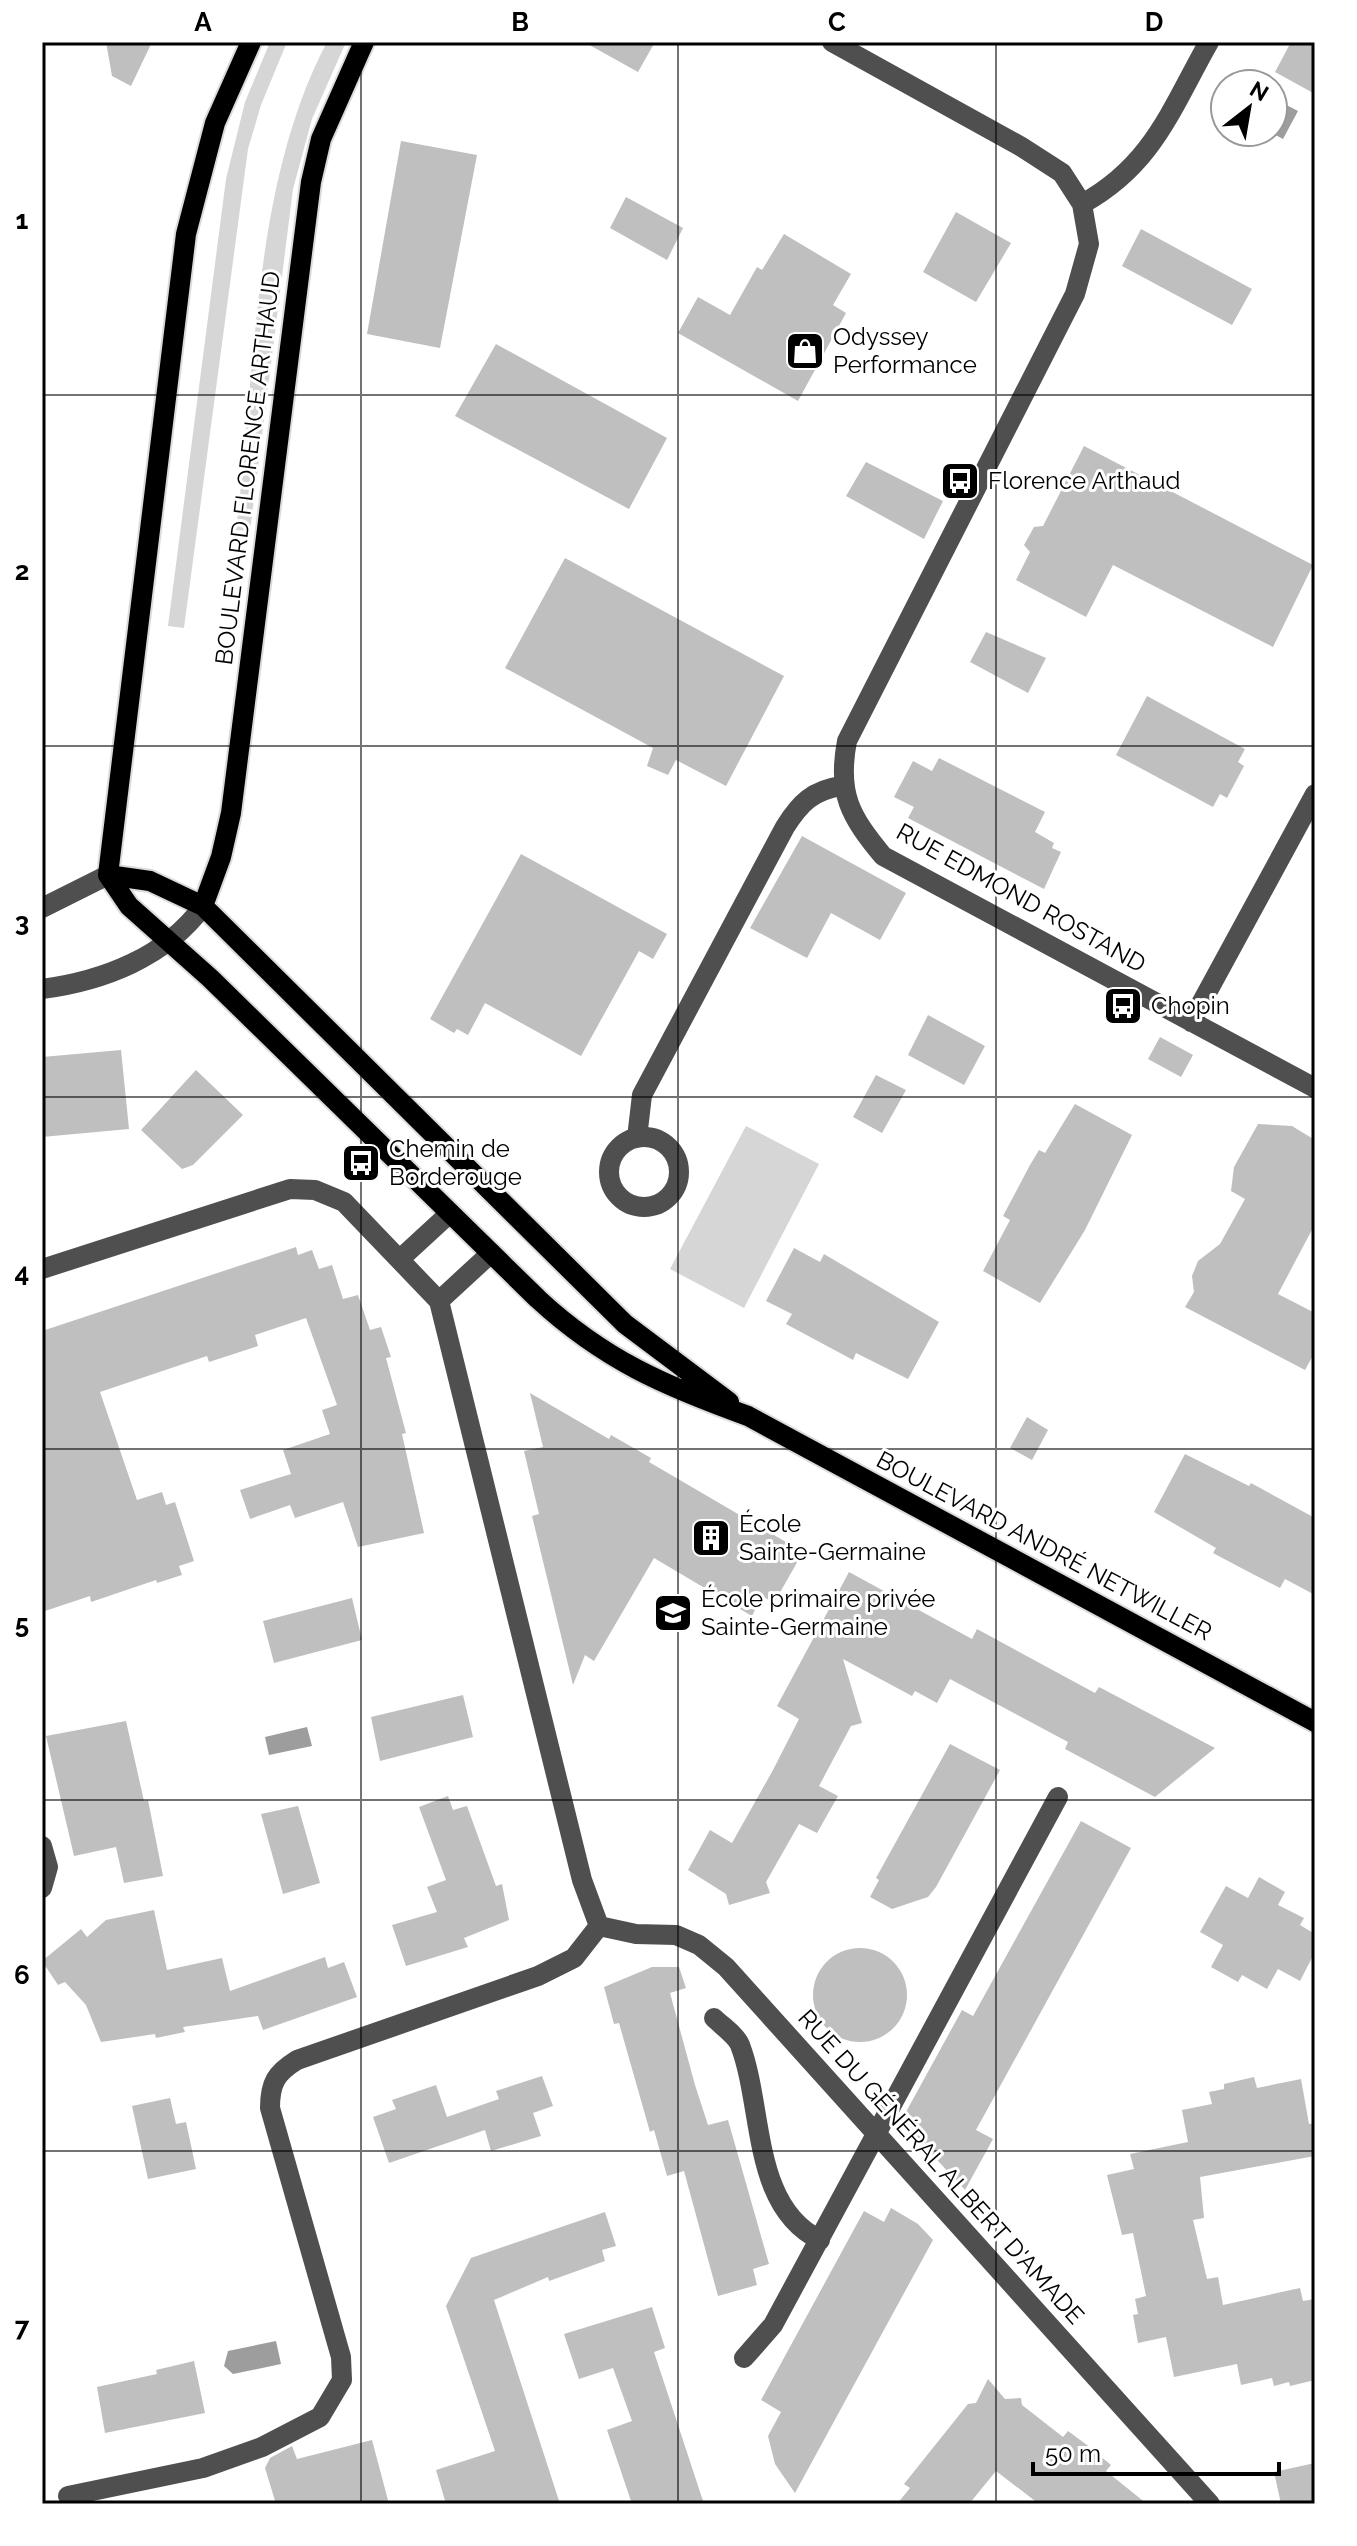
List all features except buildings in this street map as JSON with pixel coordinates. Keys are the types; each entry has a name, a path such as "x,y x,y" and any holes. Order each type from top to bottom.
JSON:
{"main road":[{"path":"108,875 186,234 200,169 215,123 251,42"},
{"name":"BOULEVARD FLORENCE ARTHAUD","path":"203,906 221,857 231,813 311,182 321,139 364,42"},
{"name":"BOULEVARD ANDRÉ NETWILLER","path":"108,875 150,881 203,906 625,1324 748,1416"},
{"name":"BOULEVARD ANDRÉ NETWILLER","path":"108,875 129,906 554,1314 595,1345 663,1385 748,1416 1315,1722"}],"street":[{"name":"RUE EDMOND ROSTAND","path":"832,42 1062,173 1082,204 1089,244 1075,294 863,704 847,741 842,786 855,822 883,856 1315,1088"},
{"path":"1082,204 1112,187 1146,155 1209,42"},
{"path":"637,1138 642,1095 785,827 799,806 820,789 842,786"},
{"path":"1191,1022 1315,794"},
{"path":"42,908 108,875"},
{"path":"42,989 107,975 169,942 203,906"},
{"path":"42,1269 290,1189 315,1190 344,1202 439,1301 582,1880 599,1926 574,1958 538,1976 297,2060 278,2071 270,2091 270,2108 341,2357 342,2380 320,2417 262,2447 203,2468 68,2496"},
{"path":"400,1259 450,1213"},
{"path":"439,1301 491,1253"},
{"path":"744,2358 773,2325 1058,1797"},
{"path":"42,1846 48,1867 42,1888"},
{"name":"RUE DU GÉNÉRAL ALBERT D'AMADE","path":"599,1926 636,1934 676,1935 699,1945 726,1967 1210,2504"},
{"path":"714,2018 739,2042 775,2196 800,2231 820,2240"}],"shaded area":[{"path":"270,42 287,42 261,105 248,149 184,628 168,626 226,179 245,102"},
{"path":"327,42 346,42 312,119 293,189 250,531 236,530 261,280 271,217 284,156 302,97"},
{"path":"1289,106 1298,111 1289,128"},
{"path":"746,1126 819,1164 744,1308 670,1269"},
{"path":"307,1727 312,1746 269,1755 265,1737"},
{"path":"276,2341 281,2364 233,2374 224,2366 228,2351"}],"place":[{"name":"Odyssey Performance","path":"805,351"},
{"name":"Florence Arthaud","path":"960,481"},
{"name":"Chopin","path":"1123,1006"},
{"name":"Chemin de Borderouge","path":"361,1163"},
{"name":"École Sainte-Germaine","path":"711,1538"},
{"name":"École primaire privée Sainte-Germaine","path":"673,1613"}]}
